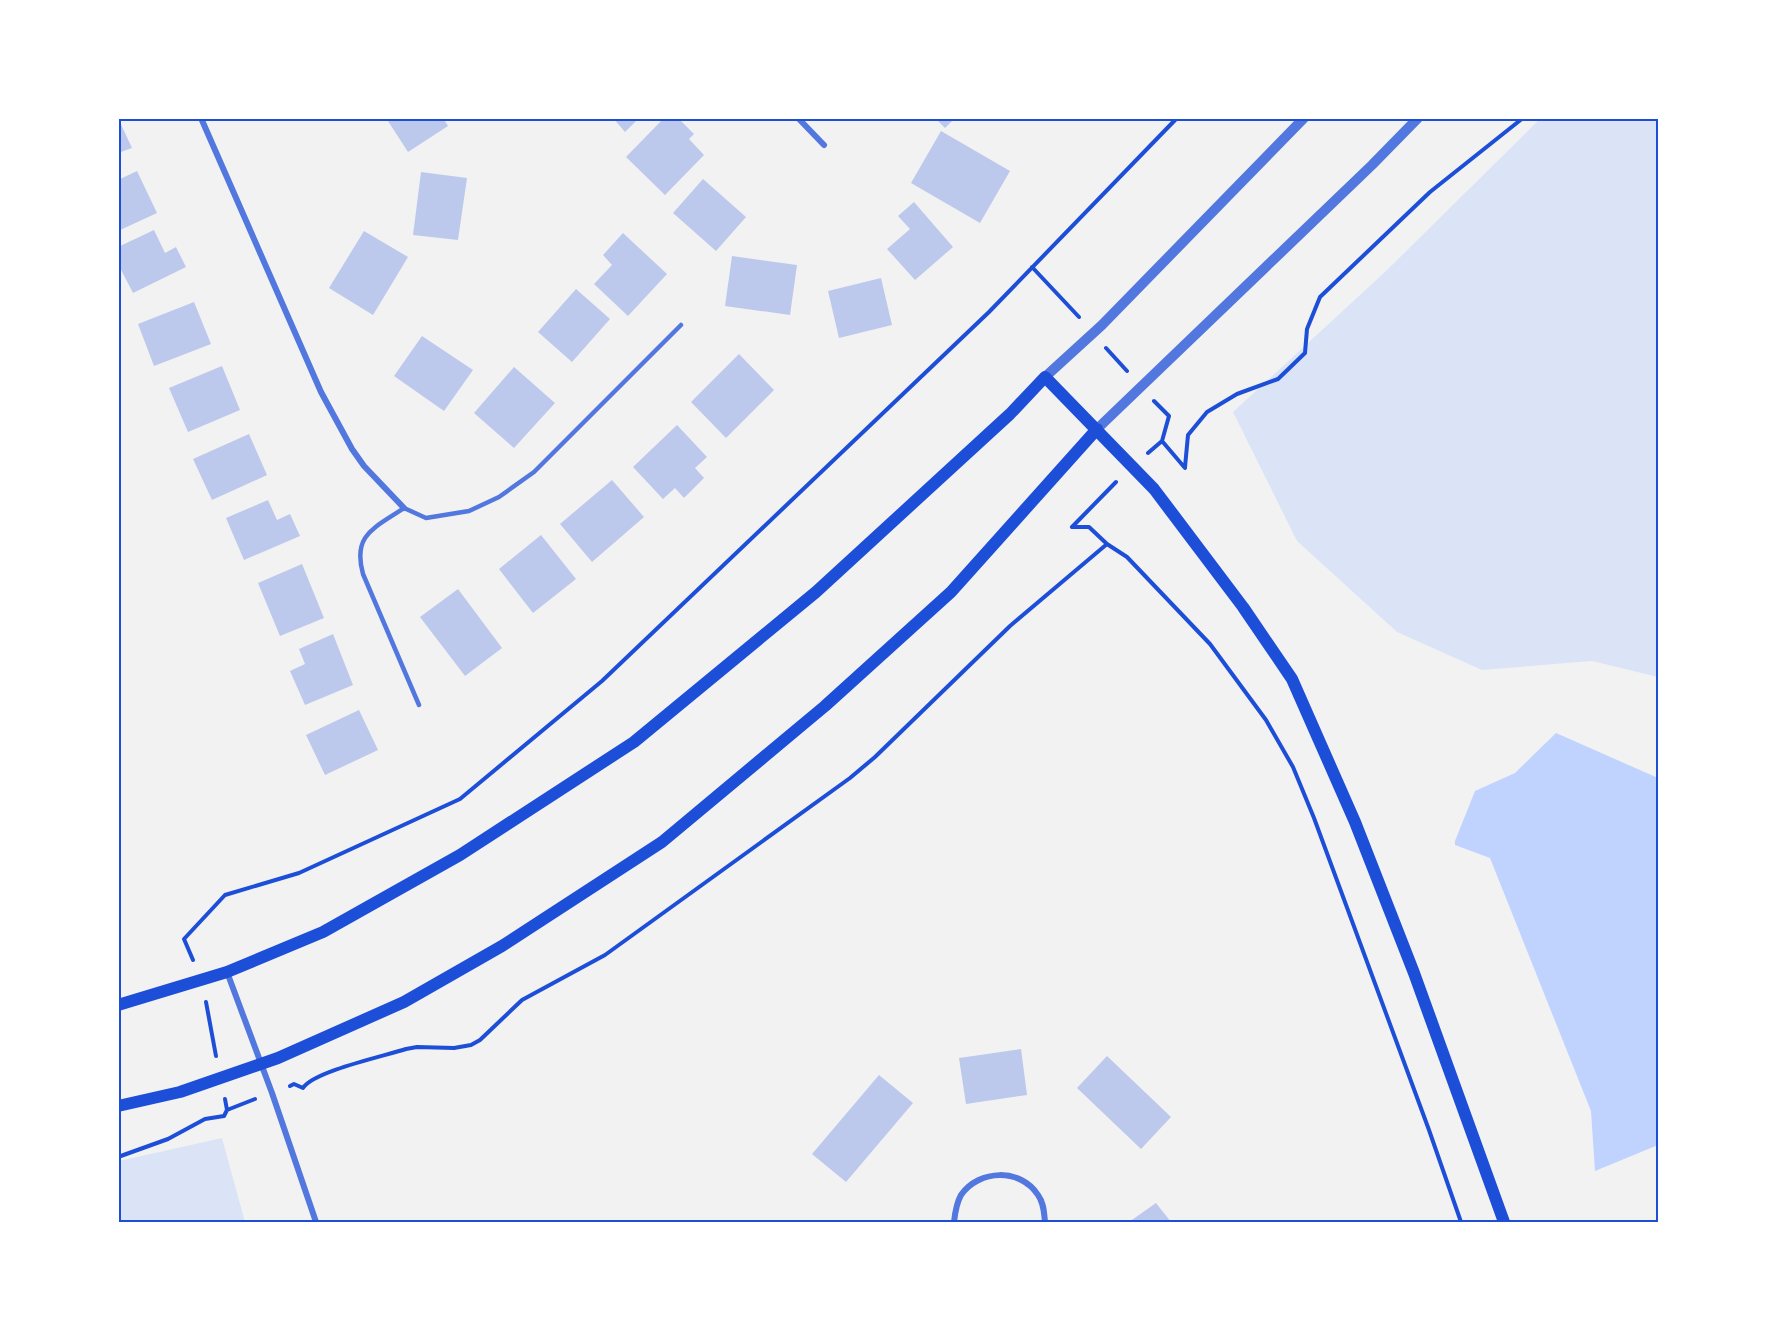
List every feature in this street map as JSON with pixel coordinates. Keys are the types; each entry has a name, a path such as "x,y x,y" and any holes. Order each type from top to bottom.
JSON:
{"main road":[{"path":"118,1005 227,972 323,932 460,855 634,742 816,592 1010,414 1045,377 1154,489 1243,607 1292,679 1363,843 1414,973 1504,1222"},
{"path":"118,1106 180,1092 278,1058 404,1002 502,946 662,842 825,706 951,592 1097,429"}],"street":[{"path":"201,118 321,392 358,457 404,508"},
{"path":"798,118 824,145"},
{"path":"1045,377 1102,325 1304,118"},
{"path":"1097,429 1418,118"},
{"path":"227,972 316,1222"},
{"path":"954,1222 955,1209 961,1196 971,1184 984,1177 999,1174 1014,1177 1033,1189 1044,1209 1046,1222"}],"lane":[{"path":"419,705 363,574 359,557 361,543 372,530 404,508 426,518 469,511 499,496 534,472 681,326"}],"path":[{"path":"118,1157 168,1138 205,1119 224,1116 227,1110 202,980 184,939 225,895 298,873 460,799 619,664 989,312 1177,118"},
{"path":"1185,468 1188,435 1207,412 1237,394 1278,378 1305,353 1307,329 1320,297 1430,192 1523,118"},
{"path":"1089,527 1126,557 1210,644 1266,720 1293,767 1318,829 1461,1222"},
{"path":"294,1084 303,1088 312,1079 323,1074 406,1049 454,1048 480,1040 522,1000 605,955 850,778 875,757 1010,626 1107,543"}],"shaded area":[{"path":"1540,119 1658,119 1658,677 1592,661 1482,670 1397,632 1297,541 1233,412 1386,271"},
{"path":"222,1138 245,1222 119,1222 119,1161"}],"water":[{"path":"1556,733 1658,778 1658,1145 1595,1171 1591,1111 1490,858 1455,845 1475,791 1515,773"}],"building":[{"path":"118,118 132,148 118,153"},
{"path":"386,118 443,118 448,126 408,152"},
{"path":"613,118 639,118 625,132"},
{"path":"664,118 678,118 694,134 689,139 704,155 665,195 626,157"},
{"path":"935,118 955,118 945,128"},
{"path":"941,131 1010,171 980,223 911,183"},
{"path":"137,171 157,213 118,231 118,180"},
{"path":"421,172 467,178 458,240 413,235"},
{"path":"703,179 746,217 716,251 673,213"},
{"path":"914,202 953,247 915,280 887,249 910,229 898,216"},
{"path":"154,230 165,253 176,247 186,267 133,293 118,264 118,247"},
{"path":"364,231 408,257 373,315 329,288"},
{"path":"623,233 667,274 628,316 594,284 612,265 603,255"},
{"path":"732,256 797,265 790,315 725,306"},
{"path":"881,278 892,325 839,338 828,291"},
{"path":"576,289 610,319 572,362 538,332"},
{"path":"194,302 211,344 154,366 138,324"},
{"path":"422,336 473,370 444,411 394,376"},
{"path":"739,354 774,390 726,438 691,402"},
{"path":"222,366 240,410 188,432 169,388"},
{"path":"514,367 555,403 514,448 474,413"},
{"path":"677,425 707,457 695,468 704,478 684,498 675,488 663,499 633,467"},
{"path":"249,434 267,475 212,500 193,459"},
{"path":"612,480 644,517 592,562 560,524"},
{"path":"268,500 277,520 290,514 300,536 244,560 226,518"},
{"path":"541,535 576,579 533,613 499,569"},
{"path":"302,564 324,618 280,636 258,583"},
{"path":"458,589 502,648 465,676 420,617"},
{"path":"333,634 353,685 305,705 290,671 305,664 299,649"},
{"path":"359,710 378,750 325,775 306,735"},
{"path":"1021,1049 1027,1095 966,1104 959,1058"},
{"path":"1107,1056 1171,1117 1141,1149 1077,1088"},
{"path":"879,1075 913,1103 846,1182 812,1154"},
{"path":"1156,1203 1171,1222 1129,1222"}]}
